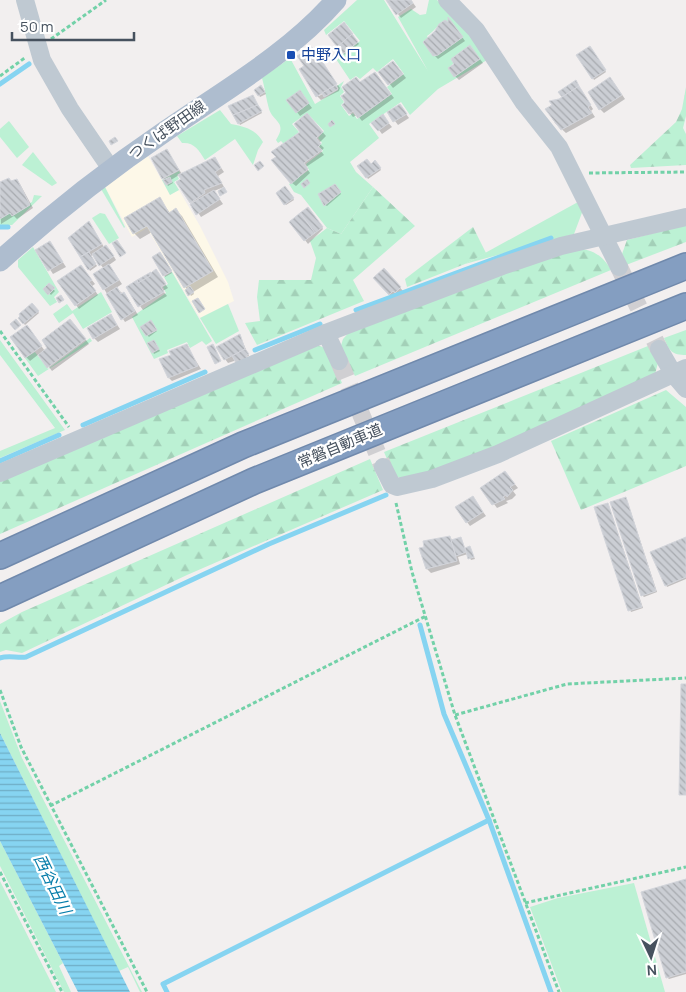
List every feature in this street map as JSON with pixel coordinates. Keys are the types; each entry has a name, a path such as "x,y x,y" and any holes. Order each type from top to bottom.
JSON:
{"highway":[{"path":"0,556 243,445 686,266"},
{"name":"常磐自動車道","path":"0,598 254,481 686,306"}],"main road":[{"name":"つくば野田線","path":"0,261 49,218 111,169 247,75 321,17 336,0"}],"street":[{"path":"25,0 42,60 70,109 111,169"},
{"path":"446,0 476,30 524,103 559,147 619,268"},
{"path":"0,473 77,438 326,332 502,266 561,246 602,236 626,233 686,217"},
{"path":"326,332 338,361"},
{"path":"659,349 680,372 686,390"},
{"path":"383,467 392,484 397,488 432,479 498,454 680,372"}],"path":[{"path":"0,76 106,0"},
{"path":"574,174 686,172"},
{"path":"0,331 77,438"},
{"path":"397,488 396,504 454,715 560,992"},
{"path":"50,806 426,616"},
{"path":"454,715 567,684 686,678"},
{"path":"0,690 21,747 147,992"},
{"path":"526,903 686,867"},
{"path":"0,872 62,992"}],"shaded area":[{"path":"148,156 170,195 179,190 200,226 228,282 234,301 200,318 147,228 132,237 105,187"}],"green space":[{"path":"357,0 384,0 428,71 398,17 411,9 420,15 426,14 429,0 437,0 460,21 487,60 438,89 410,115 401,102 369,124 379,138 350,162 356,172 373,187 341,234 327,228 301,195 294,192 289,184 309,170 306,164 323,151 319,146 322,143 318,138 324,131 307,113 292,124 299,132 284,144 281,141 278,143 276,140 281,129 269,109 262,78 290,58 315,104 338,90 337,86 344,81 341,87 344,92 340,96 344,102 341,105 349,116 353,113 357,119 392,94 387,87 404,74 393,59 377,72 373,68 360,79 356,76 350,80 336,59 360,41 344,21 326,35 324,30","holes":["448,18 463,37 438,55 427,36 444,21 448,22","470,45 480,59 454,77 448,68 454,63 451,59"]},
{"path":"686,87 686,116 683,128 686,134 686,165 631,168 630,165 676,122 682,109"},
{"path":"220,110 231,124 250,129 263,142 253,165 235,139 205,160 196,147 182,143 177,136"},
{"path":"9,121 29,147 17,158 0,137 0,129"},
{"path":"33,152 57,183 52,186 22,165"},
{"path":"179,171 180,173 177,175 179,179 174,182 179,190 170,195 162,180"},
{"path":"105,187 125,227 124,228 101,189"},
{"path":"373,187 415,226 353,280 364,301 257,345 245,323 260,321 257,297 259,280 311,280 316,258 310,241 327,228 341,234"},
{"path":"34,195 42,196 12,225 0,225 0,218 32,202"},
{"path":"578,202 583,210 574,234 465,264"},
{"path":"100,213 105,214 119,238 109,244 92,218"},
{"path":"686,225 686,242 626,265 622,254 627,240"},
{"path":"473,227 486,253 465,264 407,287 405,279"},
{"path":"33,247 59,292 54,297 57,302 50,306 18,267 18,260"},
{"path":"573,248 595,253 604,260 611,270 355,376 340,349 343,339 353,328"},
{"path":"172,272 212,341 206,345 202,341 190,348 187,342 167,350 168,353 154,359 132,317 166,293 163,287 168,284 164,277"},
{"path":"101,292 112,312 83,329 73,313 59,323 53,314 67,304 72,311"},
{"path":"228,304 239,331 216,344 200,318"},
{"path":"686,330 686,355 674,353 669,349 664,338"},
{"path":"90,338 92,341 38,376 25,358 35,352 48,369"},
{"path":"0,340 65,430 0,458 0,451 55,428 0,355"},
{"path":"314,344 328,349 342,383 0,534 0,478"},
{"path":"648,346 658,363 654,378 500,447 407,480 394,476 384,452"},
{"path":"666,390 686,407 686,466 581,510 551,441"},
{"path":"370,459 383,490 187,575 22,653 6,650 0,652 0,624 22,612"},
{"path":"0,701 22,758 142,992 140,992 128,967 119,971 0,733"},
{"path":"0,841 63,963 59,966 71,992 64,992 0,866"},
{"path":"0,881 56,992 0,992"},
{"path":"634,883 665,992 562,992 530,907 558,898"}],"water":[{"name":"西谷田川","path":"0,733 130,992 78,992 0,841"}],"building":[{"path":"386,0 411,0 413,3 396,15"},
{"path":"448,17 463,37 438,55 433,56 423,42 435,31 439,24 445,20 448,22"},
{"path":"344,22 353,34 337,47 328,35"},
{"path":"352,34 358,42 343,54 337,47"},
{"path":"470,45 480,59 454,77 448,68 454,64 451,59"},
{"path":"590,46 606,70 592,79 576,55"},
{"path":"312,47 318,57 312,61 320,58 337,84 316,97 299,69 304,66 297,56"},
{"path":"393,61 403,74 388,85 378,72"},
{"path":"375,72 391,94 358,118 353,111 349,114 342,105 345,102 341,96 346,93 342,87 356,77 360,82"},
{"path":"610,77 622,95 599,110 588,92"},
{"path":"576,80 579,86 562,97 558,92"},
{"path":"261,85 265,92 258,96 254,90"},
{"path":"336,85 338,89 324,97 322,93"},
{"path":"579,86 591,105 588,107 592,113 561,130 545,109 552,105 549,101 559,99"},
{"path":"300,90 309,103 296,113 286,100"},
{"path":"253,95 258,105 233,115 228,106"},
{"path":"400,104 407,114 393,122 387,112"},
{"path":"258,105 262,111 238,124 233,115"},
{"path":"307,113 323,132 316,138 321,144 318,147 322,150 304,163 308,169 291,184 271,160 276,157 271,152 300,132 294,124"},
{"path":"383,114 389,123 378,131 371,123"},
{"path":"332,120 335,124 330,127 328,124"},
{"path":"115,137 118,141 111,145 109,141"},
{"path":"167,149 179,170 162,179 151,158"},
{"path":"215,157 221,168 215,172 222,183 204,190 205,193 190,203 176,182 181,179 178,175"},
{"path":"367,159 371,164 375,160 381,168 366,178 357,166"},
{"path":"260,161 264,166 258,171 254,165"},
{"path":"170,177 172,182 166,185 163,180"},
{"path":"9,178 11,181 17,179 30,205 12,216 10,213 0,219 0,182"},
{"path":"307,179 310,183 304,188 301,184"},
{"path":"335,184 341,192 324,206 318,194"},
{"path":"285,186 294,198 284,205 276,193"},
{"path":"224,187 227,192 220,196 218,191"},
{"path":"214,190 220,199 196,215 190,204"},
{"path":"160,197 169,213 176,208 213,271 184,288 147,226 133,234 124,218"},
{"path":"308,207 323,227 315,233 300,213"},
{"path":"300,213 315,233 304,241 289,222"},
{"path":"89,221 102,244 80,257 68,238"},
{"path":"117,240 126,253 120,257 112,243"},
{"path":"50,241 63,262 48,271 35,250"},
{"path":"106,245 114,256 99,266 92,254"},
{"path":"89,252 96,264 88,270 80,257"},
{"path":"160,252 172,271 163,276 152,257"},
{"path":"109,264 119,280 103,290 93,274"},
{"path":"81,265 92,280 89,282 96,291 75,306 57,281"},
{"path":"384,268 401,287 395,293 393,291 389,295 373,278"},
{"path":"156,269 166,284 161,287 164,292 138,307 126,287 137,280 138,283"},
{"path":"151,272 150,276 138,283 137,280"},
{"path":"49,283 55,288 48,295 43,289"},
{"path":"190,286 194,292 188,296 185,290"},
{"path":"117,287 121,294 124,292 135,311 121,320 106,294"},
{"path":"61,295 64,300 59,303 56,298"},
{"path":"198,298 205,309 199,313 192,301"},
{"path":"32,303 39,311 23,324 18,318 19,314"},
{"path":"111,314 117,325 93,339 87,328"},
{"path":"16,319 21,325 15,330 10,324"},
{"path":"70,319 86,339 47,368 38,355 47,348 42,340"},
{"path":"151,320 157,330 146,336 140,327"},
{"path":"27,325 42,346 25,358 10,337"},
{"path":"240,334 245,349 224,360 216,347"},
{"path":"154,340 159,349 152,353 147,343"},
{"path":"187,344 198,366 168,378 159,359 171,355 169,351"},
{"path":"213,344 221,361 215,364 207,347"},
{"path":"245,349 249,354 246,356 247,358 236,363 232,356"},
{"path":"505,471 515,484 510,487 513,490 507,497 506,495 503,497 505,499 492,505 480,488"},
{"path":"473,496 483,512 466,523 455,507"},
{"path":"626,497 656,591 641,596 610,502"},
{"path":"608,503 642,607 628,611 594,507"},
{"path":"450,536 457,561 426,569 419,548 424,547 423,541"},
{"path":"461,537 466,552 456,556 451,540"},
{"path":"686,537 686,577 665,586 650,552"},
{"path":"470,546 474,557 468,559 465,548"},
{"path":"681,684 686,684 686,795 679,795"},
{"path":"686,879 686,972 666,978 641,892"}],"waterway":[{"path":"0,84 29,64"},
{"path":"0,227 8,227"},
{"path":"356,310 551,238"},
{"path":"255,350 320,324"},
{"path":"83,425 205,372"},
{"path":"0,461 59,435"},
{"path":"0,658 26,657 269,544 386,495"},
{"path":"420,625 444,714 489,820 551,992"},
{"path":"167,992 163,984 489,820"}],"tunnel":[{"path":"619,267 659,349"},
{"path":"339,361 383,467"}],"place":[{"name":"中野入口","path":"291,55"}]}
